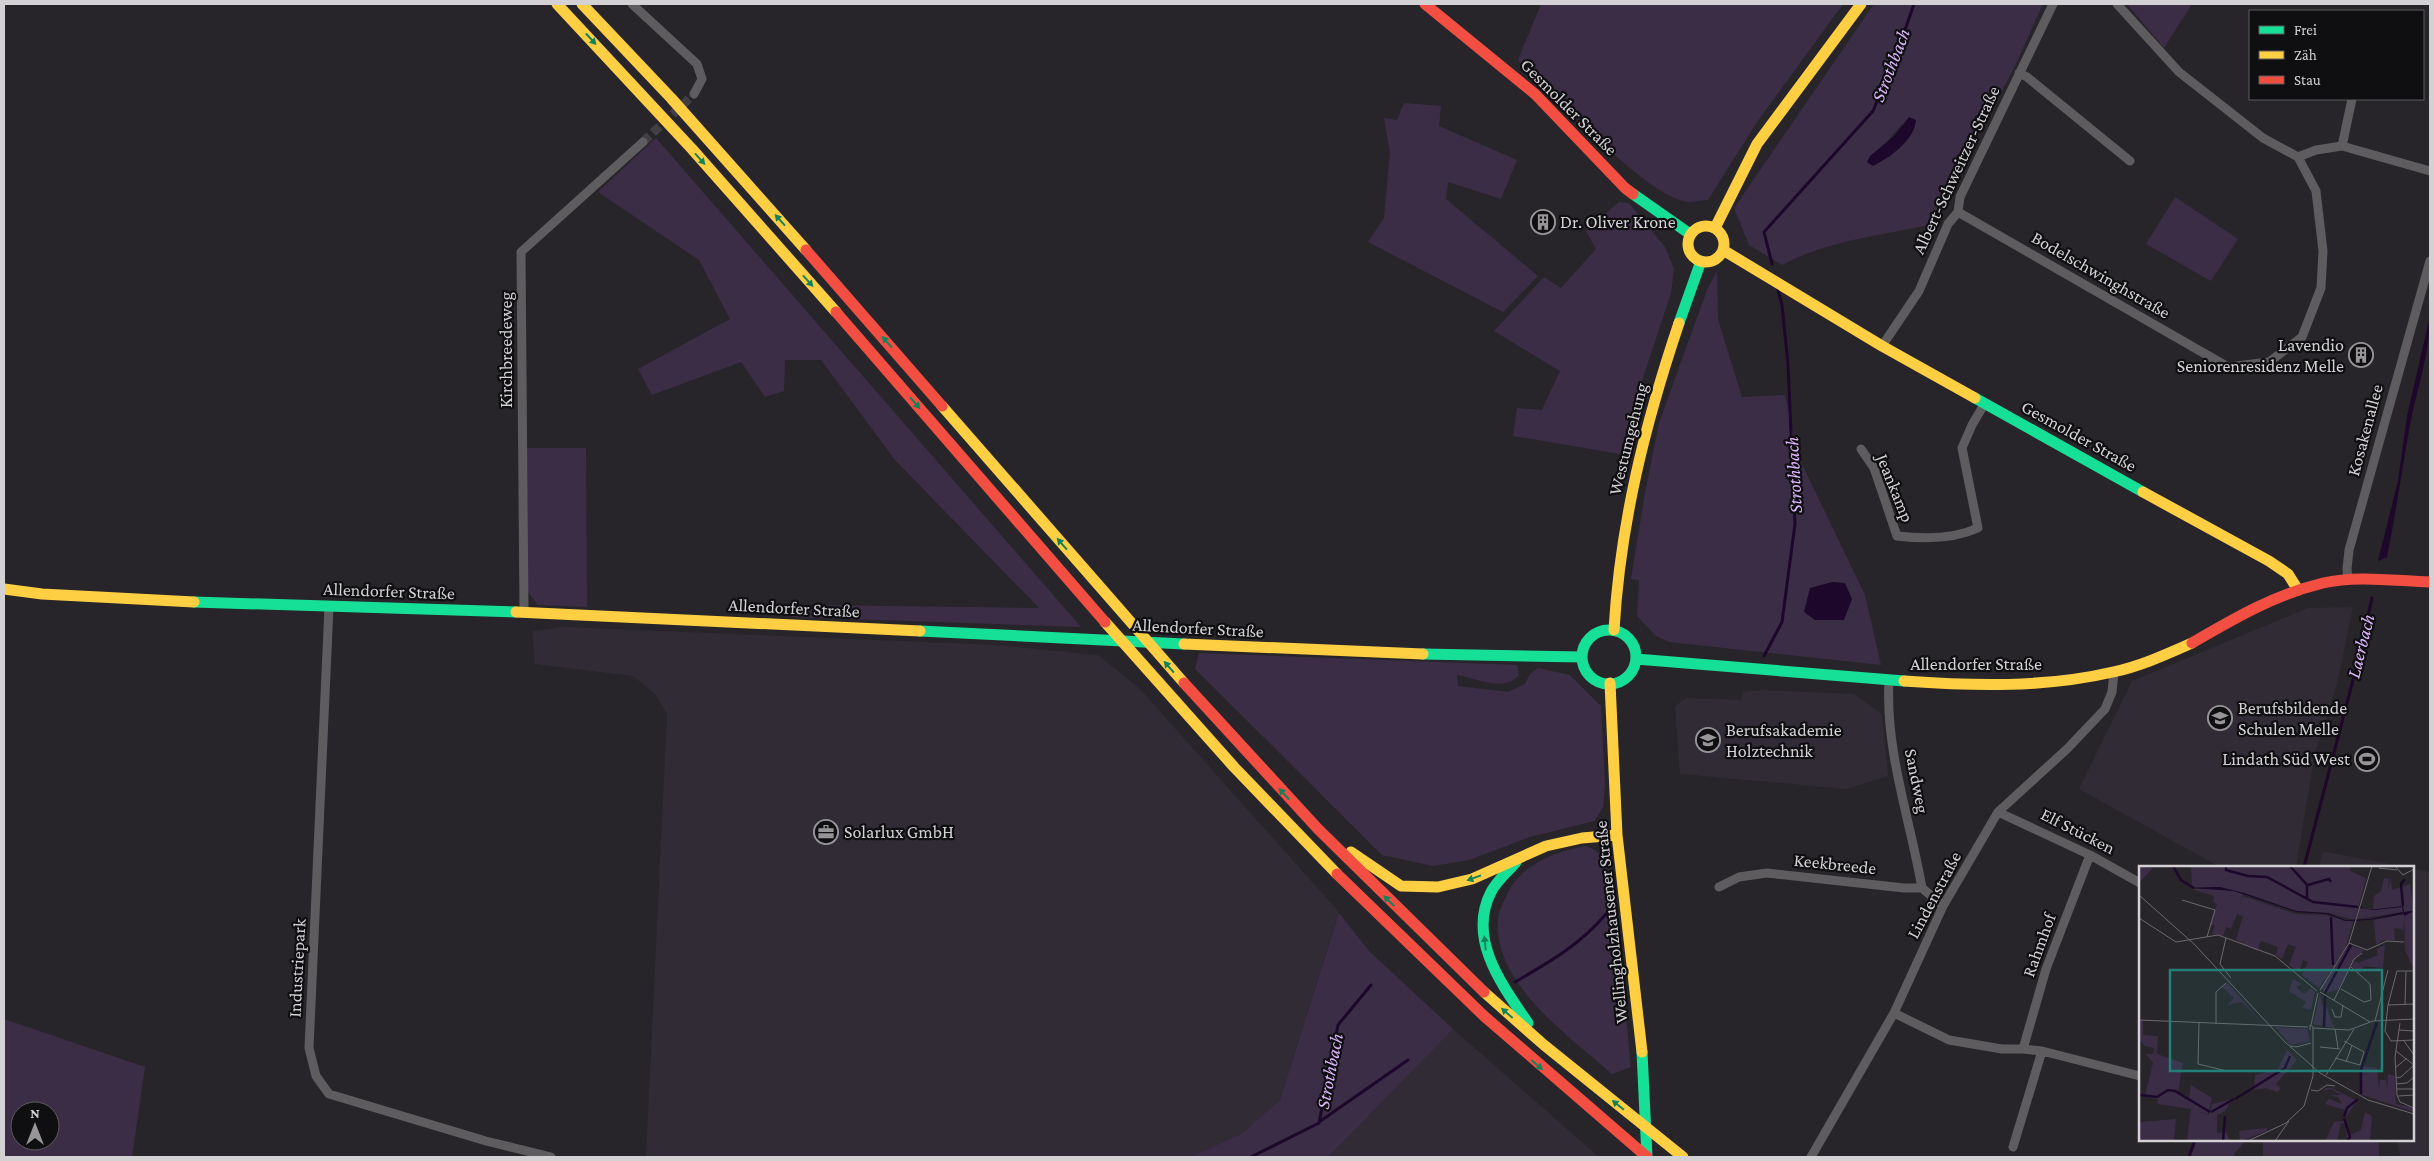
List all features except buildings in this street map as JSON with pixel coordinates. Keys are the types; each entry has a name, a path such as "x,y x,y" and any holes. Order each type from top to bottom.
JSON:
{"main road":[{"path":"557,4 672,127 850,327 1047,556 1241,774 1328,866 1488,1021 1647,1157"},
{"path":"582,4 678,105 1201,703 1318,830 1435,946 1544,1045 1683,1157"},
{"name":"Gesmolder Straße","path":"1425,4 1535,94 1625,188 1690,234"},
{"path":"1715,228 1757,144 1861,4"},
{"path":"1699,227 1715,228 1724,240 1723,250 1712,261 1696,259 1689,250 1688,239 1690,234 1699,227"},
{"name":"Gesmolder Straße","path":"1723,250 1882,346 2269,561 2288,574 2298,590"},
{"name":"Westumgehung","path":"1614,630 1622,550 1633,484 1652,406 1701,261"},
{"path":"2298,590 2324,583 2348,580 2430,582"},
{"name":"Allendorfer Straße","path":"4,589 104,599 524,612 1199,646 1420,654 1582,657"},
{"name":"Allendorfer Straße","path":"1636,660 1947,684 2018,685 2056,682 2114,672 2149,661 2192,643 2253,608 2298,590"},
{"path":"1614,630 1628,638 1636,651 1636,660 1634,667 1624,679 1603,683 1591,676 1583,664 1582,657 1584,648 1596,634 1614,630"},
{"name":"Wellingholzhausener Straße","path":"1610,683 1617,834 1644,1067 1647,1157"},
{"path":"1318,830 1401,886 1438,887 1472,880 1554,844 1582,838 1617,834"},
{"path":"1519,859 1492,891 1483,912 1485,950 1502,984 1544,1045"}],"street":[{"path":"632,4 697,64 702,79 694,94"},
{"name":"Albert-Schweitzer-Straße","path":"1882,346 1919,292 1948,224 1958,212 1960,197 2053,4"},
{"path":"2117,4 2178,72 2263,138 2298,157 2316,150 2342,146 2430,171"},
{"path":"2020,73 2130,161"},
{"path":"2342,146 2352,100"},
{"name":"Kirchbreedeweg","path":"524,612 521,252 643,142"},
{"name":"Bodelschwinghstraße","path":"1958,212 2228,367 2269,362 2302,337 2321,288 2323,250 2316,191 2298,157"},
{"name":"Kosakenallee","path":"2348,580 2346,569 2349,550 2430,261"},
{"name":"Jeankamp","path":"1861,449 1874,468 1897,536 1915,538 1966,533 1978,528 1962,448 1972,425 1985,404"},
{"name":"Industriepark","path":"329,607 309,1048 316,1076 329,1094 486,1141 551,1157"},
{"name":"Lindenstraße","path":"1811,1157 1894,1013 1943,906 1998,812 2067,749 2104,709 2112,692 2114,672"},
{"name":"Sandweg","path":"1889,680 1888,703 1898,779 1922,888"},
{"name":"Elf Stücken","path":"1998,812 2090,854 2139,882"},
{"name":"Rahmhof","path":"2023,1049 2046,969 2090,854"},
{"name":"Keekbreede","path":"1719,887 1739,876 1767,873 1904,888 1922,888"},
{"path":"1922,888 1943,906"},
{"path":"1894,1013 1949,1040 2002,1050 2023,1049 2042,1051 2139,1076"},
{"path":"2013,1146 2042,1051"}],"shaded area":[{"path":"1541,4 1843,4 1757,122 1708,200 1689,202 1671,196 1649,183 1625,164 1600,142 1518,60"},
{"path":"1874,4 2043,4 2013,70 1930,225 1836,244 1782,265 1749,245 1734,208","holes":["1902,124 1907,138 1889,158 1883,146"]},
{"path":"2127,4 2192,4 2164,48"},
{"path":"1404,103 1441,106 1439,126 1517,160 1501,199 1448,182 1446,199 1538,276 1503,312 1368,242 1384,218 1390,153 1384,118 1397,120"},
{"path":"1909,117 1916,120 1915,127 1900,148 1873,166 1867,162 1870,156 1894,136"},
{"path":"656,138 1081,627 790,617 815,605 1039,608 895,460 821,360 785,360 784,391 765,397 741,362 652,395 638,369 730,319 699,260 598,192"},
{"path":"2175,197 2238,239 2211,281 2146,244"},
{"path":"1619,202 1629,203 1665,247 1674,269 1671,293 1632,411 1620,454 1513,436 1517,408 1542,410 1560,371 1494,331 1544,277 1561,288 1596,249 1586,231"},
{"path":"1717,271 1718,320 1742,397 1785,395 1798,456 1865,595 1881,665 1669,642 1656,636 1637,616 1639,580 1631,579 1659,423 1707,290"},
{"path":"2430,316 2426,357 2410,425 2387,557 2378,561 2398,481 2407,416"},
{"path":"527,448 586,448 587,607 538,605 528,592"},
{"path":"1832,582 1845,583 1852,599 1844,620 1815,620 1804,612 1810,588"},
{"name":"Berufsbildende Schulen Melle","path":"2353,607 2337,684 2315,753 2296,866 2218,866 2079,789 2132,681 2308,608"},
{"path":"564,627 996,645 1098,655 1139,688 1339,912 1280,1100 1241,1134 1190,1157 646,1157 667,714 656,695 633,676 535,664 532,631"},
{"path":"1199,653 1517,665 1519,675 1506,683 1490,683 1457,675 1458,686 1508,692 1525,684 1530,674 1538,668 1570,675 1601,706 1605,783 1603,808 1594,821 1530,837 1469,860 1433,866 1382,855 1195,669"},
{"path":"1762,690 1854,694 1882,714 1888,776 1847,789 1680,774 1675,706 1686,698 1741,700 1743,692"},
{"path":"1586,846 1605,859 1614,899 1631,1067 1612,1074 1536,1006 1520,986 1507,964 1499,942 1499,913 1512,886 1519,877 1528,869 1550,856"},
{"path":"2327,852 2400,866 2319,866 2322,853"},
{"path":"2414,869 2430,872 2430,1157 2401,1157 2396,1141 2414,1141"},
{"path":"1339,913 1369,951 1453,1029 1328,1157 1190,1157 1241,1134 1280,1100"},
{"path":"4,1019 145,1067 132,1157 4,1157"},
{"path":"1452,1028 1599,1157 1328,1157"},
{"path":"2196,1141 2245,1141 2234,1154 2234,1157 2189,1157"},
{"path":"2263,1141 2379,1141 2379,1157 2263,1157"}],"waterway":[{"name":"Strothbach","path":"1772,264 1764,232 1873,111 1897,53 1914,4"},
{"name":"Strothbach","path":"1764,656 1782,622 1795,524 1788,364 1782,305 1778,290"},
{"name":"Laerbach","path":"2304,866 2358,661 2372,598"},
{"path":"1515,982 1575,944 1606,914"},
{"name":"Strothbach","path":"1251,1157 1319,1123 1338,1025 1371,985"},
{"path":"1319,1122 1408,1060"},
{"name":"Laerbach","path":"2189,1157 2195,1141"}],"tunnel":[{"path":"643,142 694,94"}],"traffic: fast":[{"path":"1633,194 1690,234"},
{"path":"1679,323 1701,261"},
{"path":"1975,398 2143,492"},
{"path":"194,602 516,612"},
{"path":"1609,630 1619,632 1628,638 1634,647 1636,657 1634,667 1628,676 1619,682 1609,684 1599,682 1590,676 1584,667 1582,657 1584,647 1590,638 1599,632 1609,630"},
{"path":"920,631 1184,644"},
{"path":"1423,654 1582,657"},
{"path":"1636,659 1904,681"},
{"path":"1516,862 1493,888 1485,910 1483,927 1485,944 1491,961 1508,993 1528,1023"},
{"path":"1642,1052 1647,1157"}],"traffic: slow":[{"path":"557,4 692,149 836,312"},
{"path":"582,4 671,98 806,250"},
{"path":"1715,228 1757,144 1861,4"},
{"path":"1706,226 1713,227 1719,231 1723,237 1724,244 1723,251 1719,257 1713,261 1706,262 1699,261 1693,257 1689,251 1688,244 1689,237 1693,231 1699,227 1706,226"},
{"path":"1723,250 1882,346 1975,398"},
{"path":"1614,630 1622,552 1636,475 1655,399 1679,323"},
{"path":"942,406 1184,683"},
{"path":"2143,492 2269,561 2288,574 2298,590"},
{"path":"4,589 42,594 194,602"},
{"path":"516,612 920,631"},
{"path":"1105,622 1234,767 1337,874"},
{"path":"1904,681 1983,685 2061,681 2134,666 2192,643"},
{"path":"1184,644 1423,654"},
{"path":"1610,683 1617,835 1642,1052"},
{"path":"1351,852 1401,886 1438,887 1472,879 1546,846 1582,838 1617,835"},
{"path":"1484,992 1544,1045 1683,1157"}],"traffic: jam":[{"path":"1425,4 1535,94 1625,188 1633,194"},
{"path":"806,250 942,406"},
{"path":"836,312 1105,622"},
{"path":"2192,643 2239,616 2271,601 2323,583 2349,579 2430,582"},
{"path":"1184,683 1318,829 1484,992"},
{"path":"1337,874 1484,1016 1647,1157"}],"place":[{"name":"Dr. Oliver Krone","path":"1543,222"},
{"name":"Lavendio Seniorenresidenz Melle","path":"2361,355"},
{"name":"Berufsbildende Schulen Melle","path":"2220,718"},
{"name":"Berufsakademie Holztechnik","path":"1708,740"},
{"name":"Lindath Süd West","path":"2367,759"},
{"name":"Solarlux GmbH","path":"826,832"}]}
